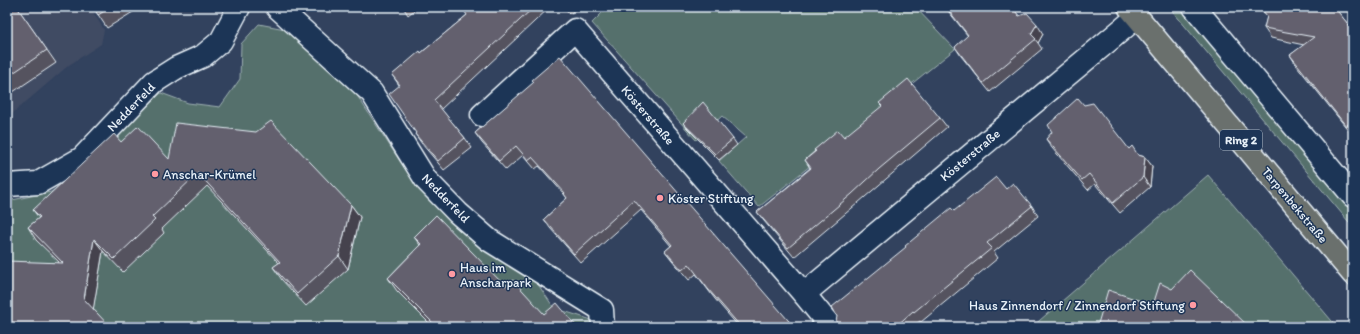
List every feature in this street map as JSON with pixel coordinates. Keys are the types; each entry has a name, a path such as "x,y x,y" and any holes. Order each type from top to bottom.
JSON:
{"main road":[{"name":"Tarpenbekstraße","path":"1133,12 1353,274"}],"street":[{"name":"Nedderfeld","path":"7,185 38,183 82,158 154,82 176,68 203,56 221,41 239,7"},
{"name":"Nedderfeld","path":"278,7 372,92 426,180 458,213 489,240 602,310 603,327"},
{"path":"1194,7 1353,196"},
{"name":"Kösterstraße","path":"804,294 1133,12"},
{"name":"Kösterstraße","path":"482,115 575,30 831,327"}],"shaded area":[{"path":"7,7 90,7 104,30 101,44 69,65 7,118"}],"green space":[{"path":"608,7 915,7 955,49 759,207 719,161 746,137 722,116 696,140 592,23"},
{"path":"1169,7 1184,7 1353,211 1353,227"},
{"path":"259,24 285,29 345,77 405,169 458,229 535,280 554,308 614,327 7,327 7,201 51,192 87,164 161,93 188,103 220,107 240,79 241,44"},
{"path":"1208,175 1337,327 1032,327"}],"building":[{"path":"7,7 17,7 47,50 7,77"},
{"path":"93,7 111,7 98,15"},
{"path":"472,7 534,7 434,100 465,138 438,161 415,134 416,133 389,94 400,85 392,75 420,51 421,53 467,15 465,12"},
{"path":"946,7 1012,7 1019,16 1027,13 1037,24 1031,34 1036,39 983,83 955,47 968,35"},
{"path":"1260,7 1334,7 1353,30 1353,120 1346,126 1290,55 1314,37 1264,28 1267,16"},
{"path":"560,56 794,327 741,327 708,289 689,264 682,270 665,251 672,245 634,200 574,254 544,219 567,198 564,194 565,193 532,157 528,160 516,146 499,161 475,133 534,82 532,80"},
{"path":"908,79 940,118 788,248 757,212 811,168 805,160 816,151 814,150 838,130 844,137 882,106 879,103"},
{"path":"1078,98 1084,105 1093,103 1129,149 1132,146 1138,155 1145,157 1143,177 1113,203 1089,174 1082,180 1046,139 1052,132 1048,125"},
{"path":"703,102 733,139 715,154 683,123"},
{"path":"271,121 351,205 339,256 297,294 273,267 280,262 198,173 152,217 155,220 114,259 94,239 84,299 110,327 7,327 7,261 63,263 28,227 40,217 33,210 114,134 121,142 138,126 169,159 176,123 256,132"},
{"path":"996,177 1006,189 1013,183 1032,206 987,243 992,248 895,327 832,327 836,322 837,316 832,307 906,247 905,246 951,208 954,211"},
{"name":"Haus im Anscharpark","path":"436,215 505,286 513,280 544,314 557,303 577,327 437,327 388,278 421,244 414,237"},
{"name":"Haus Zinnendorf / Zinnendorf Stiftung","path":"1190,270 1249,327 1097,327 1108,290 1153,305 1160,283 1172,289"},
{"path":"812,323 818,327 807,327"}],"place":[{"name":"Anschar-Krümel","path":"155,174"},
{"name":"Köster Stiftung","path":"660,198"},
{"name":"Haus im Anscharpark","path":"452,274"},
{"name":"Haus Zinnendorf / Zinnendorf Stiftung","path":"1193,305"}]}
